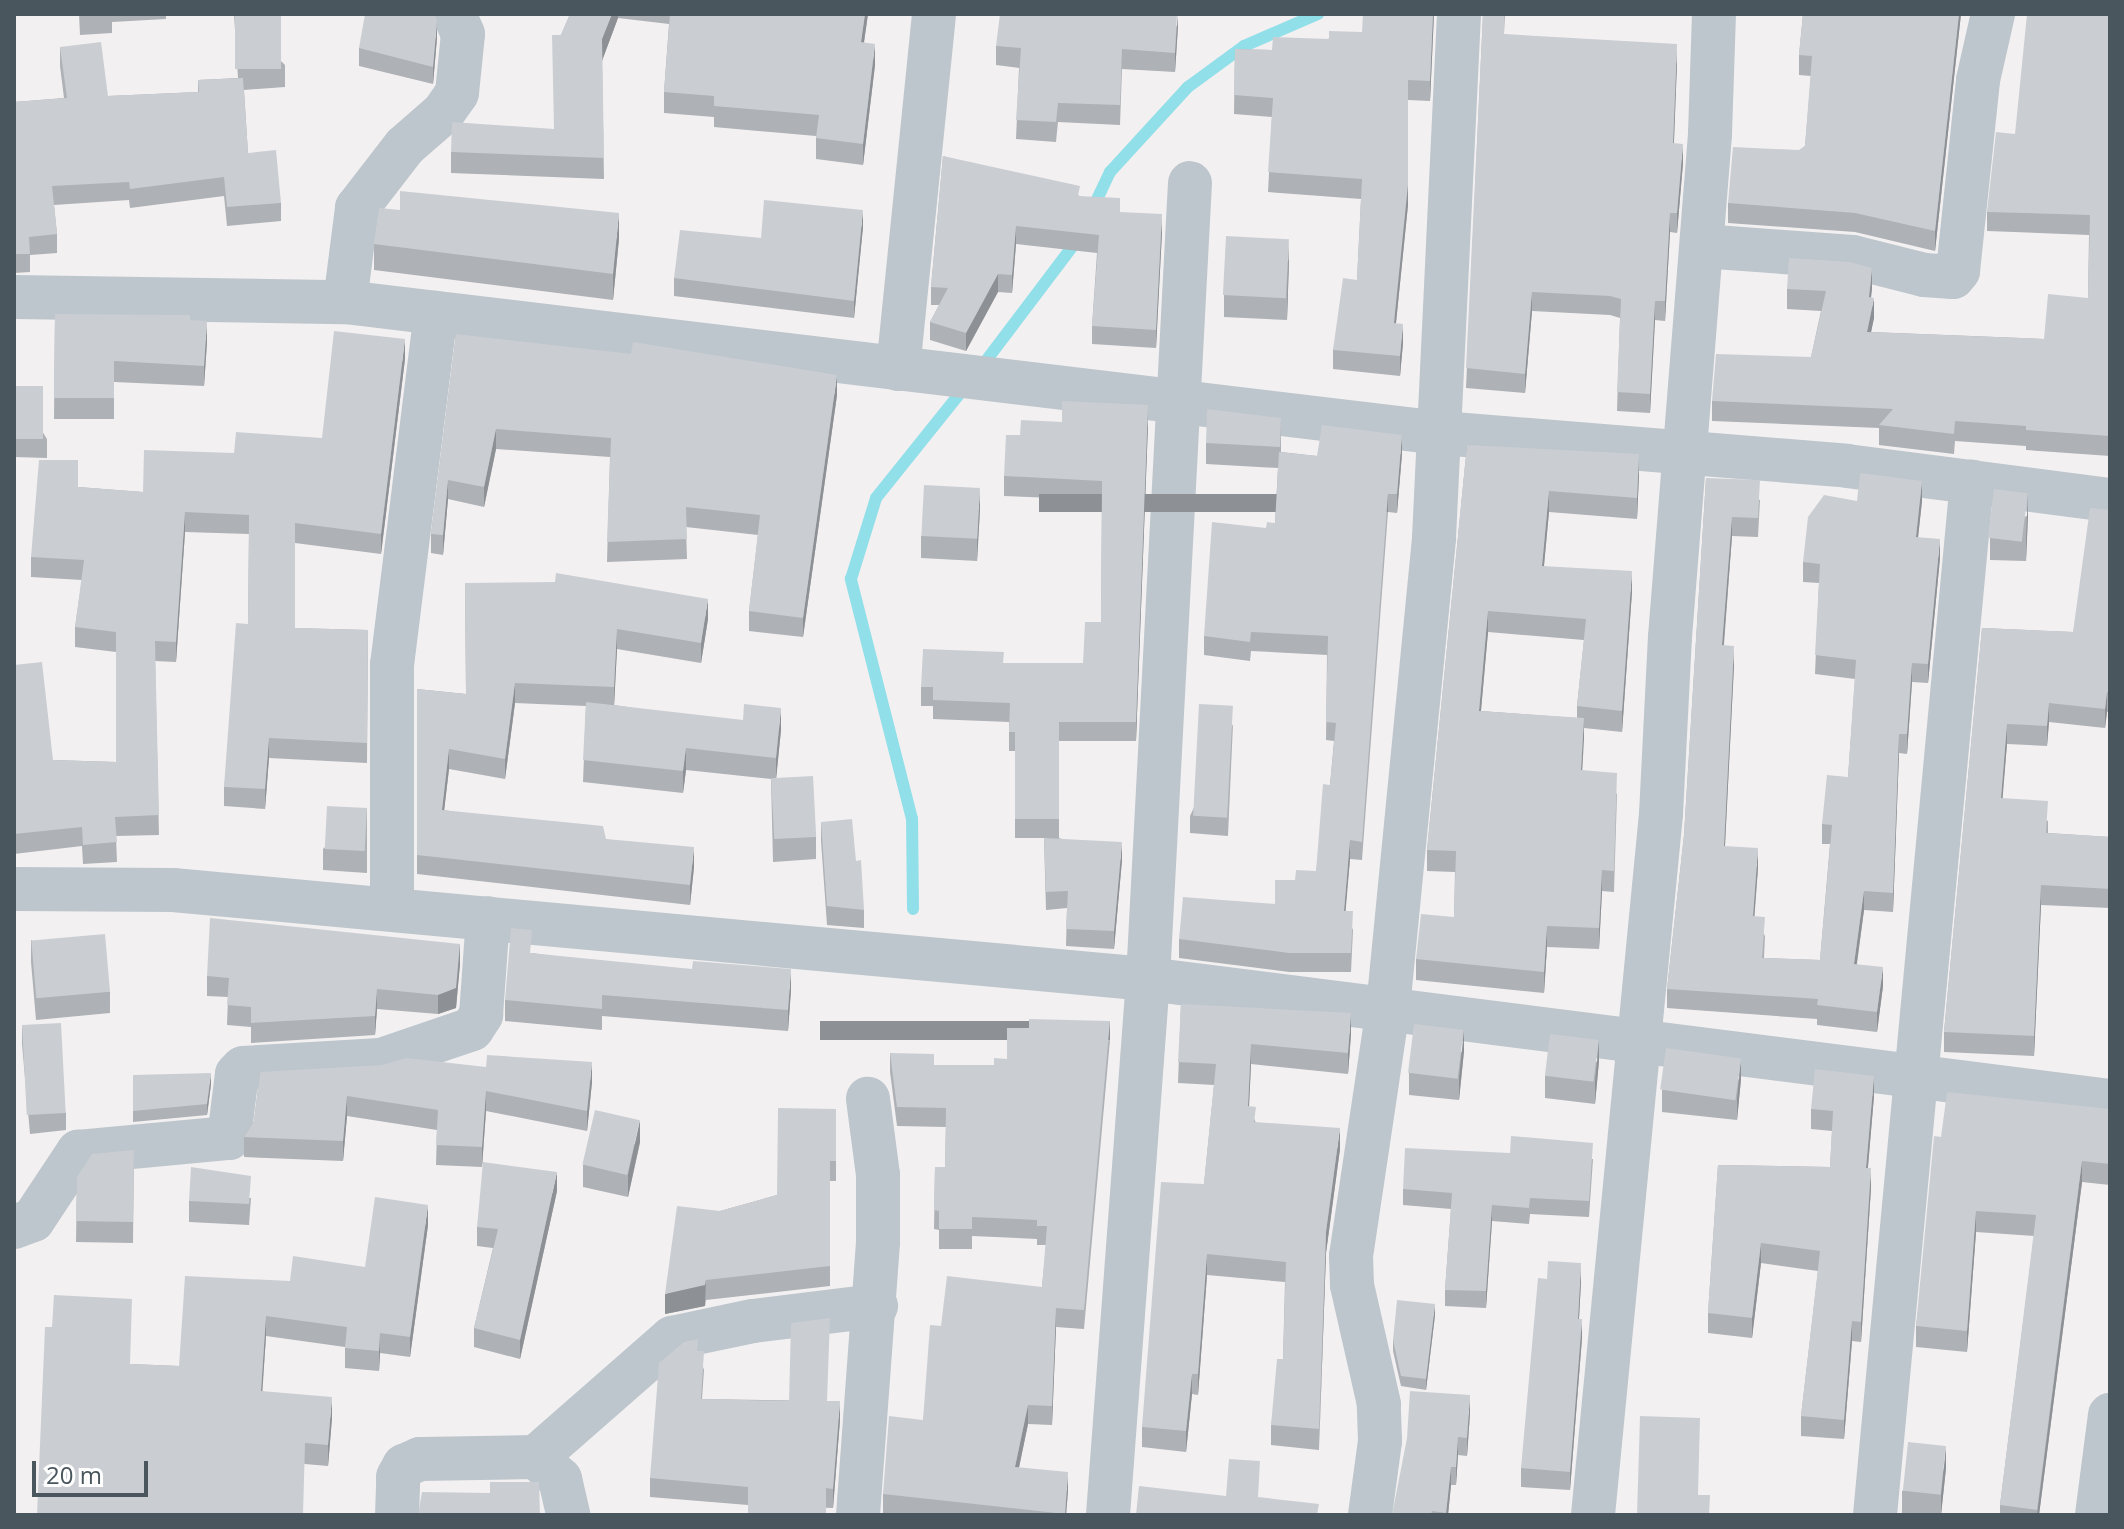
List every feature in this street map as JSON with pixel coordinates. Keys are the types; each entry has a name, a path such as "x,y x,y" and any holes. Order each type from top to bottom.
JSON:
{"street":[{"path":"345,302 357,208 405,146 443,113 457,93 463,34 454,14"},
{"path":"898,369 934,14"},
{"path":"1370,1515 1380,1441 1379,1404 1352,1285 1351,1256 1388,1008 1441,433 1459,14"},
{"path":"1593,1515 1661,814 1683,453 1702,246 1714,14"},
{"path":"1702,246 1853,257 1924,275 1953,277 1958,271 1978,80 1993,14"},
{"path":"1108,1515 1148,979 1190,183"},
{"path":"14,297 345,302 1441,433 1847,466 2110,500"},
{"path":"392,909 392,665 436,313"},
{"path":"1875,1515 1972,482"},
{"path":"14,889 173,890 1148,979 2110,1101"},
{"path":"14,1227 33,1220 78,1152 229,1138 237,1074 243,1068 381,1060 472,1029 481,1015 488,918"},
{"path":"858,1515 876,1306 878,1175 868,1099"},
{"path":"397,1515 398,1477 404,1466 420,1459 536,1457 672,1338 753,1321 876,1306"},
{"path":"2097,1515 2110,1415"},
{"path":"536,1457 560,1479 568,1515"}],"building":[{"path":"235,14 281,14 281,69 235,69"},
{"path":"365,14 435,15 433,67 359,48"},
{"path":"570,14 612,14 602,39 604,158 451,152 452,122 554,129 552,35 561,35"},
{"path":"670,14 865,14 861,42 875,44 863,144 816,138 819,115 714,106 714,96 664,92"},
{"path":"1000,14 1177,14 1175,53 1122,49 1120,105 1058,103 1056,122 1016,120 1021,48 996,46"},
{"path":"1363,14 1433,14 1430,81 1408,80 1408,185 1394,323 1403,324 1400,356 1333,350 1343,278 1357,280 1362,179 1268,172 1273,98 1234,95 1235,49 1272,50 1273,37 1329,39 1329,31 1362,32"},
{"path":"1483,14 1504,14 1504,34 1677,44 1673,143 1683,144 1677,213 1670,213 1665,301 1655,301 1650,394 1617,392 1621,299 1610,296 1532,292 1525,374 1466,368"},
{"path":"1803,14 1959,14 1935,231 1855,213 1728,203 1733,147 1799,150 1805,146 1812,56 1799,55"},
{"path":"2027,14 2110,14 2110,436 1955,421 1954,434 1879,425 1893,409 1712,401 1716,354 1811,357 1826,291 1787,289 1789,258 1849,262 1872,268 1869,297 1874,298 1867,332 2044,339 2048,294 2088,298 2090,215 1987,212 1996,132 2015,134"},
{"path":"101,42 108,96 199,92 198,80 243,78 248,153 276,150 281,203 227,207 224,177 130,189 129,182 52,186 57,234 29,237 30,254 14,254 14,102 67,98 60,47"},
{"path":"943,156 1080,186 1078,196 1120,198 1120,212 1162,214 1156,330 1092,326 1099,235 1016,226 1012,275 998,274 966,333 930,322 948,288 931,287"},
{"path":"400,191 619,213 613,274 374,244 379,208 400,210"},
{"path":"764,200 863,210 854,301 674,278 680,230 761,238"},
{"path":"1226,236 1289,239 1286,298 1223,295"},
{"path":"55,314 190,315 190,320 207,321 204,366 114,361 114,398 54,398"},
{"path":"334,331 405,339 381,534 295,523 295,628 368,630 367,743 269,738 265,789 224,787 236,623 248,624 249,515 185,512 176,642 155,641 159,815 115,817 117,842 83,845 82,827 14,834 14,665 42,662 53,760 116,762 116,632 75,627 84,560 31,557 39,460 78,460 78,487 143,492 144,450 234,453 236,432 322,438"},
{"path":"456,334 631,354 633,342 837,375 803,618 749,611 760,515 686,507 687,539 607,542 611,438 496,429 484,487 448,480 443,535 431,534"},
{"path":"14,386 43,386 43,439 14,439"},
{"path":"1062,401 1148,405 1136,722 1059,722 1059,819 1015,819 1015,732 1009,732 1010,703 933,700 933,687 921,687 923,649 1004,652 1003,663 1083,663 1085,622 1101,622 1102,481 1004,476 1006,435 1020,435 1021,420 1062,422"},
{"path":"1207,409 1281,418 1280,447 1206,443"},
{"path":"1322,425 1402,435 1397,494 1388,494 1362,842 1350,840 1344,911 1353,911 1351,953 1289,953 1179,939 1183,897 1275,904 1275,880 1295,880 1296,870 1316,871 1323,784 1330,785 1336,723 1326,722 1328,636 1251,632 1250,642 1204,636 1212,522 1266,528 1267,522 1275,523 1279,452 1317,456"},
{"path":"1467,445 1639,454 1637,498 1549,491 1542,566 1632,571 1622,711 1577,706 1586,619 1488,611 1479,711 1584,718 1581,770 1617,773 1614,871 1602,870 1599,928 1547,926 1544,972 1416,959 1421,914 1454,917 1456,851 1427,850"},
{"path":"1860,473 1922,481 1916,537 1940,539 1928,664 1912,663 1907,734 1899,734 1893,893 1864,891 1854,964 1883,967 1877,1012 1817,1005 1818,999 1667,989 1684,835 1706,478 1760,480 1758,518 1732,517 1722,645 1734,646 1724,846 1758,848 1753,916 1765,917 1762,958 1820,960 1832,825 1822,824 1827,775 1848,777 1856,660 1815,655 1820,564 1803,562 1808,517 1824,495 1857,501"},
{"path":"924,485 980,488 977,539 921,536"},
{"path":"1994,489 2028,493 2022,542 1988,538"},
{"path":"2090,508 2110,510 2110,692 2107,692 2105,709 2049,703 2047,726 2007,724 2001,798 2048,801 2046,833 2110,837 2110,889 2041,885 2034,1036 1944,1032 1982,628 2073,632"},
{"path":"556,573 708,599 701,643 617,629 614,687 515,683 505,759 449,749 442,810 603,826 606,839 694,847 690,885 417,855 417,689 466,694 465,583 555,582"},
{"path":"586,702 743,720 744,704 781,708 776,758 686,748 683,771 583,760"},
{"path":"1199,704 1233,706 1227,818 1193,816"},
{"path":"813,776 816,837 774,839 771,778"},
{"path":"327,806 367,808 365,851 325,849"},
{"path":"852,819 856,861 861,860 864,910 827,906 821,822"},
{"path":"1044,838 1122,842 1114,931 1066,929 1068,891 1046,892"},
{"path":"210,918 460,944 456,988 438,995 377,989 375,1016 251,1023 251,1007 227,1005 229,978 207,976"},
{"path":"511,928 532,930 530,953 692,969 693,961 791,969 788,1010 602,995 602,1009 505,1000"},
{"path":"105,934 110,992 36,998 31,940"},
{"path":"1181,1004 1351,1013 1348,1053 1251,1044 1248,1106 1256,1107 1254,1122 1340,1128 1326,1232 1319,1429 1271,1425 1277,1359 1283,1359 1286,1262 1207,1254 1198,1374 1192,1374 1186,1431 1142,1427 1161,1182 1204,1184 1216,1064 1178,1062"},
{"path":"1029,1019 1110,1021 1084,1310 1056,1308 1052,1406 1028,1405 1015,1467 1068,1472 1065,1514 883,1494 889,1416 923,1420 930,1325 941,1326 947,1276 1042,1287 1047,1226 1037,1226 1037,1220 972,1217 972,1229 939,1229 939,1211 934,1210 935,1167 945,1167 946,1108 897,1107 890,1053 934,1054 934,1065 994,1065 994,1058 1007,1059 1007,1028 1029,1028"},
{"path":"61,1023 66,1113 27,1115 22,1025"},
{"path":"1414,1024 1464,1030 1458,1079 1408,1073"},
{"path":"1550,1034 1599,1040 1594,1082 1545,1076"},
{"path":"1666,1048 1741,1059 1735,1100 1660,1090"},
{"path":"487,1055 592,1062 587,1111 486,1091 482,1147 436,1145 438,1110 347,1096 343,1141 244,1137 254,1121 260,1072 382,1065 406,1058 486,1067"},
{"path":"1815,1069 1874,1076 1866,1168 1871,1168 1861,1322 1852,1321 1844,1420 1801,1416 1820,1251 1761,1243 1752,1318 1708,1313 1718,1165 1830,1167 1833,1111 1811,1109"},
{"path":"211,1073 207,1104 133,1111 133,1075"},
{"path":"1947,1092 2110,1109 2110,1164 2082,1161 2037,1510 2000,1505 2036,1215 1976,1211 1967,1331 1916,1326 1934,1136 1941,1137"},
{"path":"778,1108 836,1109 836,1161 830,1161 830,1266 706,1280 705,1285 665,1294 677,1206 720,1211 777,1195"},
{"path":"595,1110 640,1120 627,1175 582,1165"},
{"path":"1511,1136 1593,1143 1589,1201 1530,1198 1529,1208 1492,1205 1486,1291 1445,1290 1452,1193 1403,1189 1405,1148 1510,1153"},
{"path":"134,1150 133,1222 76,1221 77,1177 92,1154"},
{"path":"483,1162 557,1172 520,1340 474,1328 498,1229 477,1227"},
{"path":"191,1167 251,1176 249,1204 189,1201"},
{"path":"375,1197 428,1205 410,1337 380,1333 379,1351 345,1348 347,1327 266,1316 261,1391 332,1397 328,1445 305,1443 303,1515 37,1515 45,1327 52,1327 54,1295 132,1299 130,1364 179,1366 185,1276 290,1281 293,1256 365,1267"},
{"path":"1548,1261 1581,1263 1578,1319 1582,1319 1570,1472 1521,1468 1538,1278 1547,1279"},
{"path":"1397,1300 1435,1304 1426,1379 1401,1376 1393,1340"},
{"path":"830,1318 827,1401 840,1401 833,1489 826,1488 826,1515 748,1515 748,1487 650,1478 659,1363 684,1342 698,1339 697,1351 704,1351 701,1399 789,1401 791,1323"},
{"path":"1410,1391 1470,1395 1467,1438 1458,1437 1456,1467 1451,1467 1446,1513 1432,1511 1431,1515 1392,1515 1407,1438"},
{"path":"1640,1416 1700,1418 1698,1495 1710,1495 1709,1515 1637,1515"},
{"path":"1908,1442 1946,1446 1941,1495 1903,1491"},
{"path":"1229,1459 1260,1461 1258,1497 1319,1504 1317,1515 1136,1515 1139,1486 1226,1496"},
{"path":"490,1482 539,1482 540,1515 418,1515 422,1492 490,1493"}],"waterway":[{"path":"1092,210 1110,172 1188,87 1244,46 1318,14"},
{"path":"979,370 1079,238"},
{"path":"913,909 912,819 851,579 876,498 965,387"}]}
